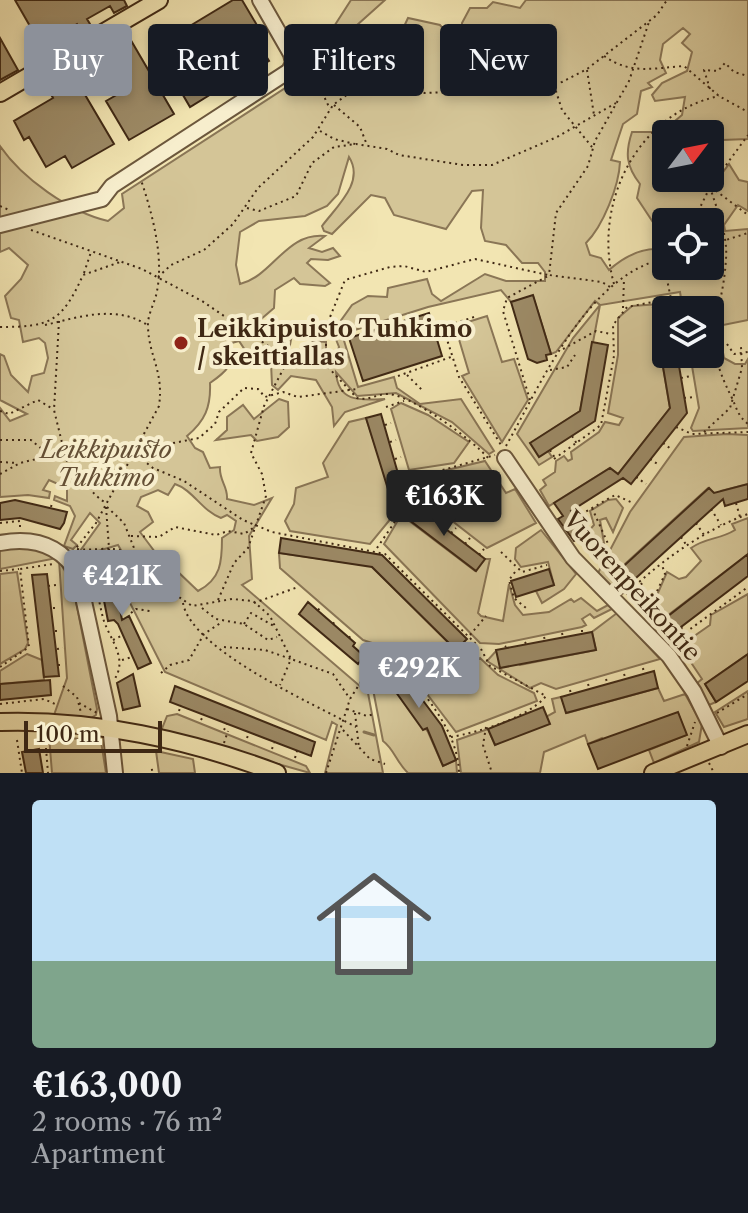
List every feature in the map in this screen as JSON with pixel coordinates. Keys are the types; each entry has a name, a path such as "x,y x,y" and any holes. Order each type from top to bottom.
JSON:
{"main road":[{"path":"0,93 159,0"},
{"path":"3,718 112,731 183,744 277,773"},
{"path":"671,773 706,758 748,734"},
{"path":"653,773 708,749 721,747"}],"street":[{"path":"0,225 102,199 112,186 293,67 291,54 260,0"},
{"name":"Vuorenpeikontie","path":"504,453 558,540 663,649 694,692 721,747"},
{"path":"0,543 25,540 43,543 73,566 81,586 112,731 115,773"}],"path":[{"path":"557,83 587,69 649,20 667,0"},
{"path":"549,275 556,213 588,166 593,148 634,68 649,20"},
{"path":"603,55 616,65 656,71 684,66 710,90 748,112"},
{"path":"710,90 704,70 718,71 725,63 734,72 748,76"},
{"path":"587,69 594,115"},
{"path":"158,277 171,265 204,250 246,208 258,188 319,130 333,105 369,82 425,93 440,92"},
{"path":"557,94 562,110 593,148"},
{"path":"324,96 330,109"},
{"path":"614,284 607,259 610,211 634,150 699,101 719,96"},
{"path":"319,130 334,139 356,144 450,163 492,165 557,137 616,103"},
{"path":"333,105 360,127 368,146"},
{"path":"724,168 748,135"},
{"path":"246,208 259,211 296,196 312,163 334,147 356,144"},
{"path":"71,555 106,505 159,406 162,386 147,324 158,277 151,213 139,177"},
{"path":"712,192 726,239 726,260 712,333 722,381 737,412 748,424"},
{"path":"717,192 748,215"},
{"path":"0,206 41,235 125,261 158,277 289,358 326,365 347,389 362,400 387,394 406,401 459,430 489,459 408,480"},
{"path":"726,239 748,233"},
{"path":"43,326 71,303 91,251"},
{"path":"318,363 326,347 326,327 345,280 358,275 404,266 426,272 475,259 509,270 602,282 610,287"},
{"path":"83,275 125,261"},
{"path":"504,453 562,349 610,287 652,262"},
{"path":"530,402 503,311 507,298 549,275"},
{"path":"550,450 555,459 596,430 608,398 614,356 611,334 622,309 623,277"},
{"path":"622,309 652,302"},
{"path":"0,327 43,326 95,312 134,317 147,324"},
{"path":"474,317 443,327 459,377 504,453"},
{"path":"59,321 54,410 66,459 87,488 118,516 130,536 140,566"},
{"path":"562,349 596,331 611,334"},
{"path":"727,344 731,352 748,352"},
{"path":"704,432 724,418 733,400 742,368 741,347"},
{"path":"606,354 614,356"},
{"path":"549,370 567,367 575,355"},
{"path":"398,376 452,357"},
{"path":"218,601 234,563 248,548 266,496 262,474 251,453 264,406 289,358"},
{"path":"406,373 409,381 422,390"},
{"path":"603,374 611,376"},
{"path":"681,378 691,376"},
{"path":"137,445 148,448 199,438 215,424 219,412 244,388 258,389 265,397 283,392 298,397 357,389"},
{"path":"599,397 608,398"},
{"path":"684,398 694,397"},
{"path":"0,411 9,414 38,400 54,410"},
{"path":"386,407 406,401"},
{"path":"385,425 391,423"},
{"path":"591,423 596,430"},
{"path":"676,427 692,434 748,432"},
{"path":"572,436 577,444"},
{"path":"0,440 31,440 50,456"},
{"path":"390,442 396,440"},
{"path":"663,443 671,449"},
{"path":"133,451 162,473 184,481 208,500 254,526 289,537 377,549 462,633 469,636 490,666 546,696 534,709 451,737"},
{"path":"0,474 20,463 57,454 66,459"},
{"path":"395,459 401,457"},
{"path":"650,459 659,465"},
{"path":"0,462 12,460 20,463"},
{"path":"400,476 407,474"},
{"path":"636,477 646,484"},
{"path":"609,487 615,495 633,503"},
{"path":"377,549 413,495"},
{"path":"572,510 578,516 615,495"},
{"path":"592,498 596,504"},
{"path":"736,503 740,517"},
{"path":"106,505 110,562"},
{"path":"423,512 427,506"},
{"path":"591,507 609,546"},
{"path":"711,509 721,525"},
{"path":"617,604 670,557 721,525 748,514"},
{"path":"438,523 442,517"},
{"path":"0,523 20,519 20,534"},
{"path":"696,523 704,535"},
{"path":"130,536 152,538 175,527 216,535 228,531 244,534 254,526"},
{"path":"451,533 456,528"},
{"path":"681,537 688,546"},
{"path":"465,544 470,538"},
{"path":"76,549 126,550 148,577 183,601 223,621 244,624 268,640 278,636"},
{"path":"479,555 484,549"},
{"path":"665,551 670,557"},
{"path":"501,552 521,578"},
{"path":"0,571 54,563"},
{"path":"651,564 655,569"},
{"path":"652,602 665,574 662,564"},
{"path":"526,608 514,598 509,580 518,571 539,570 547,565"},
{"path":"92,567 119,660 113,680"},
{"path":"0,667 29,647 20,569"},
{"path":"636,578 652,602 660,633"},
{"path":"48,586 57,585"},
{"path":"254,603 298,587"},
{"path":"733,587 738,594"},
{"path":"663,649 748,587"},
{"path":"200,607 238,599 254,603 270,616 291,659"},
{"path":"716,600 721,605"},
{"path":"183,601 190,621 253,674 356,727"},
{"path":"244,624 258,606"},
{"path":"53,608 59,608"},
{"path":"131,613 136,609 150,611"},
{"path":"251,613 275,626"},
{"path":"700,613 704,618"},
{"path":"469,636 486,616"},
{"path":"161,673 170,665 189,660 204,634 223,621"},
{"path":"684,625 688,630"},
{"path":"55,631 61,631"},
{"path":"113,640 123,635"},
{"path":"222,647 265,650 333,674 350,699"},
{"path":"57,649 63,648"},
{"path":"373,654 393,653 447,660"},
{"path":"393,653 451,737 459,773"},
{"path":"419,689 434,679 447,660 456,655 466,656"},
{"path":"119,660 132,657"},
{"path":"279,686 291,659"},
{"path":"58,665 64,665"},
{"path":"643,668 644,674"},
{"path":"326,773 346,708 367,672"},
{"path":"624,674 626,679"},
{"path":"63,686 77,697 85,720"},
{"path":"713,716 748,694"},
{"path":"0,704 44,697 55,704"},
{"path":"3,718 5,699"},
{"path":"78,703 101,716"},
{"path":"179,711 181,705"},
{"path":"346,708 355,713 375,714"},
{"path":"355,713 360,735 359,748"},
{"path":"201,720 204,714"},
{"path":"681,754 695,718"},
{"path":"222,748 227,724"},
{"path":"486,726 483,745 492,773"},
{"path":"342,729 373,761 385,764"},
{"path":"45,731 48,773"},
{"path":"247,738 249,733"},
{"path":"17,740 22,773"},
{"path":"272,749 274,743"},
{"path":"295,758 297,751"},
{"path":"710,765 714,773"},
{"path":"151,770 156,769"}],"green space":[{"path":"351,0 385,0 358,24 336,24"},
{"name":"Leikkipuisto Tuhkimo","path":"526,0 748,0 748,139 724,140 724,120 676,120 682,115 685,97 655,101 652,95 662,83 687,71 692,52 682,43 690,34 683,28 663,44 660,60 666,73 648,83 652,87 641,91 637,114 623,124 611,160 620,162 613,194 598,227 586,243 590,255 601,258 609,270 629,256 652,249 652,280 724,280 724,225 725,231 748,229 748,320 724,325 724,296 681,296 680,292 600,305 595,301 556,352 551,354 533,296 511,302 501,290 428,307 342,334 358,387 394,377 397,388 420,404 461,399 494,451 489,454 452,422 396,393 357,396 336,372 341,390 347,395 360,399 385,399 345,412 334,426 332,407 316,380 291,376 278,390 272,385 271,363 265,355 251,359 239,341 228,344 231,357 228,367 210,383 206,413 187,436 195,448 203,452 210,468 220,467 227,499 254,505 272,498 249,536 252,579 242,585 368,693 383,773 325,773 337,725 332,722 326,740 165,672 128,599 118,564 125,557 118,545 75,558 100,523 90,513 71,540 77,545 73,549 64,546 75,516 70,506 54,500 55,496 67,501 67,488 49,480 43,490 50,492 49,498 28,495 0,497 0,408 10,421 27,414 0,400 0,354 4,356 11,375 28,392 32,376 44,373 48,358 45,343 39,338 23,342 19,320 11,318 5,296 21,279 28,265 9,248 0,252 0,146 21,170 48,192 93,217 108,221 124,208 122,194 284,89 284,96 424,96 424,24 405,24 408,18 440,25 440,96 557,96 557,24 462,24 470,8 487,8 493,2 520,8","holes":["349,157 354,176 351,185 322,226 324,231 332,234 371,195 385,198 394,215 446,229 472,191 483,190 481,228 485,241 506,245 522,263 538,263 545,272 545,281 506,281 485,274 441,301 432,294 427,279 388,288 387,297 368,296 352,305 337,326 335,337 339,347 336,355 326,356 326,342 314,341 294,353 289,350 293,329 280,331 260,320 274,308 275,290 294,278 300,284 325,286 330,283 307,263 311,259 328,260 340,256 333,248 322,252 309,248 325,236 312,237 290,247 262,273 240,284 236,265 240,232 259,221 305,216 327,206 338,194","175,484 214,515 221,518 227,515 236,521 234,530 222,538 216,575 198,591 177,571 167,568 140,532 153,522 148,512 137,506 141,497 158,490 168,495"]},
{"path":"632,132 652,132 652,192 724,192 724,171 729,164 739,180 748,182 748,211 738,205 724,225 724,208 652,208 652,221 637,198 640,184 628,159"},
{"path":"600,305 580,411 531,443 539,456 548,451 552,457 539,465 517,434 573,338"},
{"path":"652,305 652,368 663,368 670,408 618,474 610,468 549,506 540,490 546,485 543,480 555,472 556,461 564,456 568,461 572,459 571,452 599,432 605,422 619,425 623,418 608,413 618,355 618,318 632,306"},
{"path":"487,316 502,362 514,359 528,400 502,442 462,376 469,373 455,326"},
{"path":"724,358 735,364 745,364 748,359 748,428 693,431 691,428 699,408 692,368 724,368"},
{"path":"279,399 288,402 289,427 278,437 257,441 251,435 216,440 227,430 227,417 243,405 254,419"},
{"path":"401,403 428,415 469,442 454,463 409,470 391,409"},
{"path":"366,418 397,511 370,544 290,531 285,521 294,504 296,488 328,477 323,463 349,422"},
{"path":"748,435 748,484 721,491 717,496 708,488 615,573 626,586 634,580 636,583 621,595 598,573 630,512 684,437"},
{"path":"485,461 506,493 515,489 536,523 487,548 433,506 414,486 422,476"},
{"path":"616,499 623,508 613,532 606,518 600,520 604,543 590,543 586,534 594,525 590,511 608,500"},
{"path":"415,500 423,505 421,510 413,504 404,517 475,571 485,559 490,559 478,613 481,616 503,621 509,584 515,605 523,615 549,612 571,599 574,602 581,598 597,611 608,605 612,609 594,618 590,614 582,619 586,625 582,627 499,644 480,643 384,544 407,505"},
{"path":"748,518 748,554 663,619 673,633 682,626 682,631 666,641 661,635 654,602 667,572 679,579 686,577 701,561 691,548 735,530 732,524"},
{"path":"541,530 576,574 564,589 542,603 536,591 554,585 548,562 521,567 515,559 516,548"},
{"path":"23,543 53,552 52,559 0,569 0,547"},
{"path":"279,553 371,566 456,650 448,657 396,651 363,640 280,568"},
{"path":"59,560 73,586 97,709 96,715 91,718 54,715 67,678"},
{"path":"17,572 28,643 25,649 0,664 0,574"},
{"path":"748,594 748,654 705,684 716,702 709,705 696,684 702,679 680,646 710,625 711,615"},
{"path":"617,613 660,659 556,689 541,683 530,688 487,661 496,651 520,665 596,650 592,632"},
{"path":"27,654 42,660 44,680 0,684 0,671"},
{"path":"480,658 498,675 534,693 537,701 456,732 424,690 449,662 456,660 465,670"},
{"path":"378,667 428,732 443,766 456,760 457,773 408,773 383,741 370,674"},
{"path":"658,688 664,701 685,694 702,724 699,742 654,763 649,750 686,735 678,713 604,741 602,738 588,744 585,735 544,752 540,773 461,773 457,740 488,729 495,745 555,712 552,699 561,697 567,713"},
{"path":"748,691 748,719 724,727 715,712"},
{"path":"177,714 306,766 310,773 161,731 167,716"},
{"path":"49,736 101,741 106,773 52,773"},
{"path":"156,751 193,759 195,773 159,773"}],"building":[{"path":"15,0 124,0 127,6 114,13 110,6 87,19 90,24 29,24"},
{"path":"233,0 242,0 256,24 193,24"},
{"path":"0,38 18,70 0,80"},
{"path":"132,42 148,70 148,96 163,96 174,114 129,140 106,101 115,96 132,96"},
{"path":"86,96 114,144 72,168 65,156 46,167 29,137 24,140 14,121 53,98"},
{"path":"184,96 208,96 190,107"},
{"path":"533,295 551,354 546,355 547,360 537,363 528,359 511,302"},
{"path":"429,313 442,356 363,381 349,338"},
{"path":"592,342 608,345 595,421 539,457 530,443 580,411"},
{"path":"663,368 679,368 687,413 631,484 623,478 571,511 586,534 574,541 558,519 563,516 554,503 610,468 618,474 670,408"},
{"path":"381,414 405,498 392,502 366,418"},
{"path":"748,484 748,499 725,506 723,499 626,587 615,574 709,488 714,493"},
{"path":"15,500 67,512 64,523 60,529 20,518 0,520 0,503"},
{"path":"413,504 485,559 476,571 404,516"},
{"path":"281,538 382,555 467,639 456,650 372,567 279,553"},
{"path":"748,554 748,576 673,633 663,620"},
{"path":"112,567 122,620 129,616 151,663 138,669 118,624 114,620 108,621 98,570"},
{"path":"549,569 554,585 516,597 511,581"},
{"path":"47,574 59,676 44,677 32,575"},
{"path":"308,602 355,643 353,646 364,656 358,664 299,614"},
{"path":"592,632 596,650 500,668 496,650"},
{"path":"748,654 748,681 716,702 705,684"},
{"path":"391,658 442,726 456,760 443,766 427,728 423,730 378,667"},
{"path":"654,671 658,688 566,713 561,697"},
{"path":"133,674 140,706 123,710 117,683"},
{"path":"50,680 51,695 0,700 0,684"},
{"path":"175,686 315,742 311,756 170,702"},
{"path":"543,707 550,724 495,745 488,729"},
{"path":"678,712 687,735 598,769 588,744"},
{"path":"39,749 43,773 26,773 22,752"}],"waterway":[{"path":"364,732 374,735"}],"place":[{"name":"Leikkipuisto Tuhkimo / skeittiallas","path":"181,343"}]}
